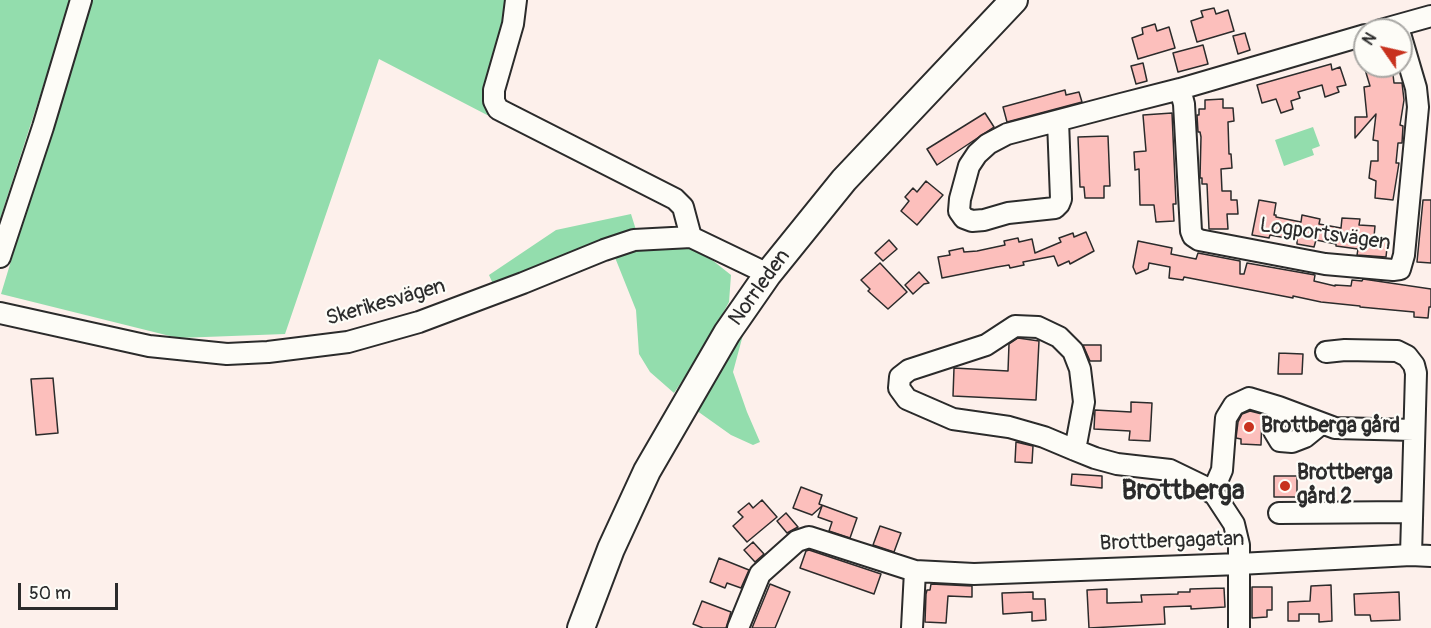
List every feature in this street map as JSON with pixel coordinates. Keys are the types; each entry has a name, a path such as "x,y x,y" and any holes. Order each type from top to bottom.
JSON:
{"main road":[{"name":"Norrleden","path":"581,628 612,549 647,471 727,333 768,274 844,180 1014,0"}],"street":[{"path":"0,257 81,0"},
{"path":"516,0 513,24 494,90 494,101 498,109 675,199 683,207 691,237"},
{"name":"Logportsvägen","path":"1413,22 1431,15"},
{"path":"1058,120 1061,199 1055,208 1008,213 984,220 972,221 964,218 959,211 963,180 969,166 988,144 1007,134 1058,120 1180,89 1353,38"},
{"name":"Logportsvägen","path":"1180,89 1186,126 1193,236 1199,240 1325,264 1392,270 1400,269 1404,255 1418,107 1412,78"},
{"name":"Skerikesvägen","path":"0,313 149,346 227,354 304,349 348,342 419,322 634,240 691,237 768,274"},
{"path":"1075,450 1084,402 1080,369 1073,351 1059,337 1038,327 1015,326 986,345 909,370 900,377 899,388 907,399 953,419 1009,427 1044,437 1075,450 1117,464 1170,470 1191,479 1212,493 1220,501 1234,524 1239,545 1239,628"},
{"path":"1326,352 1397,351 1414,364 1416,373 1411,555"},
{"path":"1212,493 1222,470 1226,418 1234,405 1249,398 1335,428 1414,430"},
{"path":"1279,407 1274,431 1280,441 1292,442 1305,437 1321,424"},
{"path":"1279,513 1411,512"},
{"name":"Brottbergagatan","path":"738,628 760,574 797,541 809,537 915,571 974,574 1431,556"},
{"path":"912,628 915,571"}],"green space":[{"path":"0,0 71,0 0,219"},
{"path":"90,0 509,0 486,100 489,116 379,59 285,334 178,338 1,294"},
{"path":"1313,127 1320,146 1312,149 1314,155 1284,166 1275,140"},
{"path":"631,214 636,230 493,284 489,275 556,230"},
{"path":"653,244 697,248 731,275 729,302 703,350 674,393 650,372 639,354 636,310 614,255"},
{"path":"747,320 733,372 760,442 753,445 731,435 693,408"}],"building":[{"path":"1214,8 1216,14 1228,10 1234,31 1197,42 1191,21 1203,17 1201,11"},
{"path":"1155,24 1157,31 1169,27 1175,48 1138,59 1132,38 1143,34 1142,28"},
{"path":"1245,33 1250,50 1238,54 1233,36"},
{"path":"1203,45 1208,64 1178,72 1173,53"},
{"path":"1143,63 1147,81 1136,84 1131,66"},
{"path":"1331,64 1332,70 1340,67 1346,85 1337,87 1339,92 1325,97 1322,85 1298,92 1300,98 1291,101 1293,109 1281,113 1276,99 1262,103 1257,85"},
{"path":"1368,78 1393,78 1394,83 1402,83 1404,100 1400,125 1403,126 1402,143 1398,143 1396,163 1399,163 1393,200 1375,198 1376,181 1369,178 1371,161 1378,161 1378,141 1373,140 1376,114 1355,138 1355,117 1367,117 1364,87 1370,86"},
{"path":"1065,90 1066,95 1079,92 1082,102 1007,122 1003,107"},
{"path":"1223,99 1223,108 1233,108 1234,121 1228,122 1232,168 1221,169 1222,191 1231,191 1231,200 1237,200 1238,214 1227,214 1228,229 1209,229 1207,184 1202,184 1202,178 1200,178 1201,137 1198,132 1197,115 1199,115 1199,109 1205,109 1205,100"},
{"path":"985,113 994,127 937,165 927,149"},
{"path":"1172,113 1176,204 1173,204 1174,221 1156,222 1154,205 1140,205 1139,169 1135,170 1134,152 1146,151 1143,115"},
{"path":"1108,136 1110,186 1104,186 1104,198 1085,198 1084,187 1080,187 1078,137"},
{"path":"926,181 943,195 917,225 901,211 909,201 905,197 913,188 917,192"},
{"path":"1259,200 1276,203 1274,215 1276,217 1301,222 1302,215 1320,219 1319,224 1341,228 1342,218 1360,219 1359,225 1375,226 1374,237 1388,239 1386,257 1357,255 1358,249 1316,240 1314,247 1297,244 1297,240 1270,235 1269,238 1252,235"},
{"path":"1423,200 1431,200 1431,263 1417,262"},
{"path":"1086,232 1094,251 1070,264 1069,261 1058,266 1054,256 1023,262 1024,265 1010,268 1009,265 942,278 938,257 950,255 949,251 963,248 964,252 977,251 1005,245 1004,241 1018,238 1019,242 1032,239 1035,253 1061,242 1059,238 1073,233 1074,237"},
{"path":"889,240 897,249 883,261 875,253"},
{"path":"1138,241 1172,248 1171,254 1196,259 1198,253 1240,261 1240,274 1244,274 1247,263 1315,275 1314,281 1335,286 1351,286 1352,280 1362,281 1363,279 1431,289 1431,307 1429,307 1428,318 1414,317 1414,312 1321,302 1293,296 1293,298 1184,277 1183,280 1169,278 1170,267 1149,263 1148,269 1136,274 1133,267"},
{"path":"880,263 907,292 888,309 868,291 870,289 861,280"},
{"path":"919,272 929,283 924,284 913,294 905,285"},
{"path":"1018,338 1039,341 1036,400 953,396 954,368 1008,371 1009,344"},
{"path":"1083,345 1101,345 1101,361 1090,361"},
{"path":"1279,353 1303,354 1302,374 1278,374"},
{"path":"53,378 58,433 36,435 31,379"},
{"path":"1131,402 1152,403 1150,441 1129,440 1130,431 1094,429 1095,410 1131,412"},
{"name":"Brottberga gård","path":"1250,411 1262,414 1261,445 1241,444 1241,439 1236,438 1238,422 1242,414"},
{"path":"1016,442 1033,446 1032,463 1015,462"},
{"path":"1072,474 1102,476 1102,488 1071,485"},
{"name":"Brottberga gård 2","path":"1274,476 1297,476 1297,497 1274,497"},
{"path":"801,487 822,495 819,504 857,518 850,538 829,531 832,522 818,517 822,506 812,515 793,508"},
{"path":"762,500 777,517 747,542 733,526 743,517 738,512 749,503 753,508"},
{"path":"786,513 798,527 787,533 777,521"},
{"path":"880,526 901,533 894,552 873,545"},
{"path":"753,542 764,554 755,562 744,550"},
{"path":"809,550 881,574 874,594 800,568 806,551"},
{"path":"719,558 749,570 741,588 727,583 725,588 710,582"},
{"path":"770,584 790,592 775,628 752,628"},
{"path":"931,584 972,586 972,597 948,596 946,623 925,622 926,594"},
{"path":"1331,585 1332,621 1319,622 1319,614 1299,614 1299,621 1288,621 1288,602 1310,601 1311,586"},
{"path":"1252,587 1272,587 1272,610 1267,610 1267,617 1252,618"},
{"path":"1224,588 1225,607 1191,609 1191,606 1164,607 1165,624 1089,628 1087,590 1107,589 1107,603 1110,603 1142,602 1141,595 1178,594 1178,592 1190,592 1190,589"},
{"path":"1033,592 1033,599 1045,599 1046,620 1032,621 1032,612 1003,614 1002,593"},
{"path":"1399,592 1400,620 1371,621 1370,615 1355,615 1354,594"},
{"path":"702,601 731,612 726,628 703,628 693,624"}],"place":[{"name":"Brottberga gård","path":"1249,427"},
{"name":"Brottberga gård 2","path":"1285,486"}],"district":[{"name":"Brottberga","path":"1183,492"}]}
